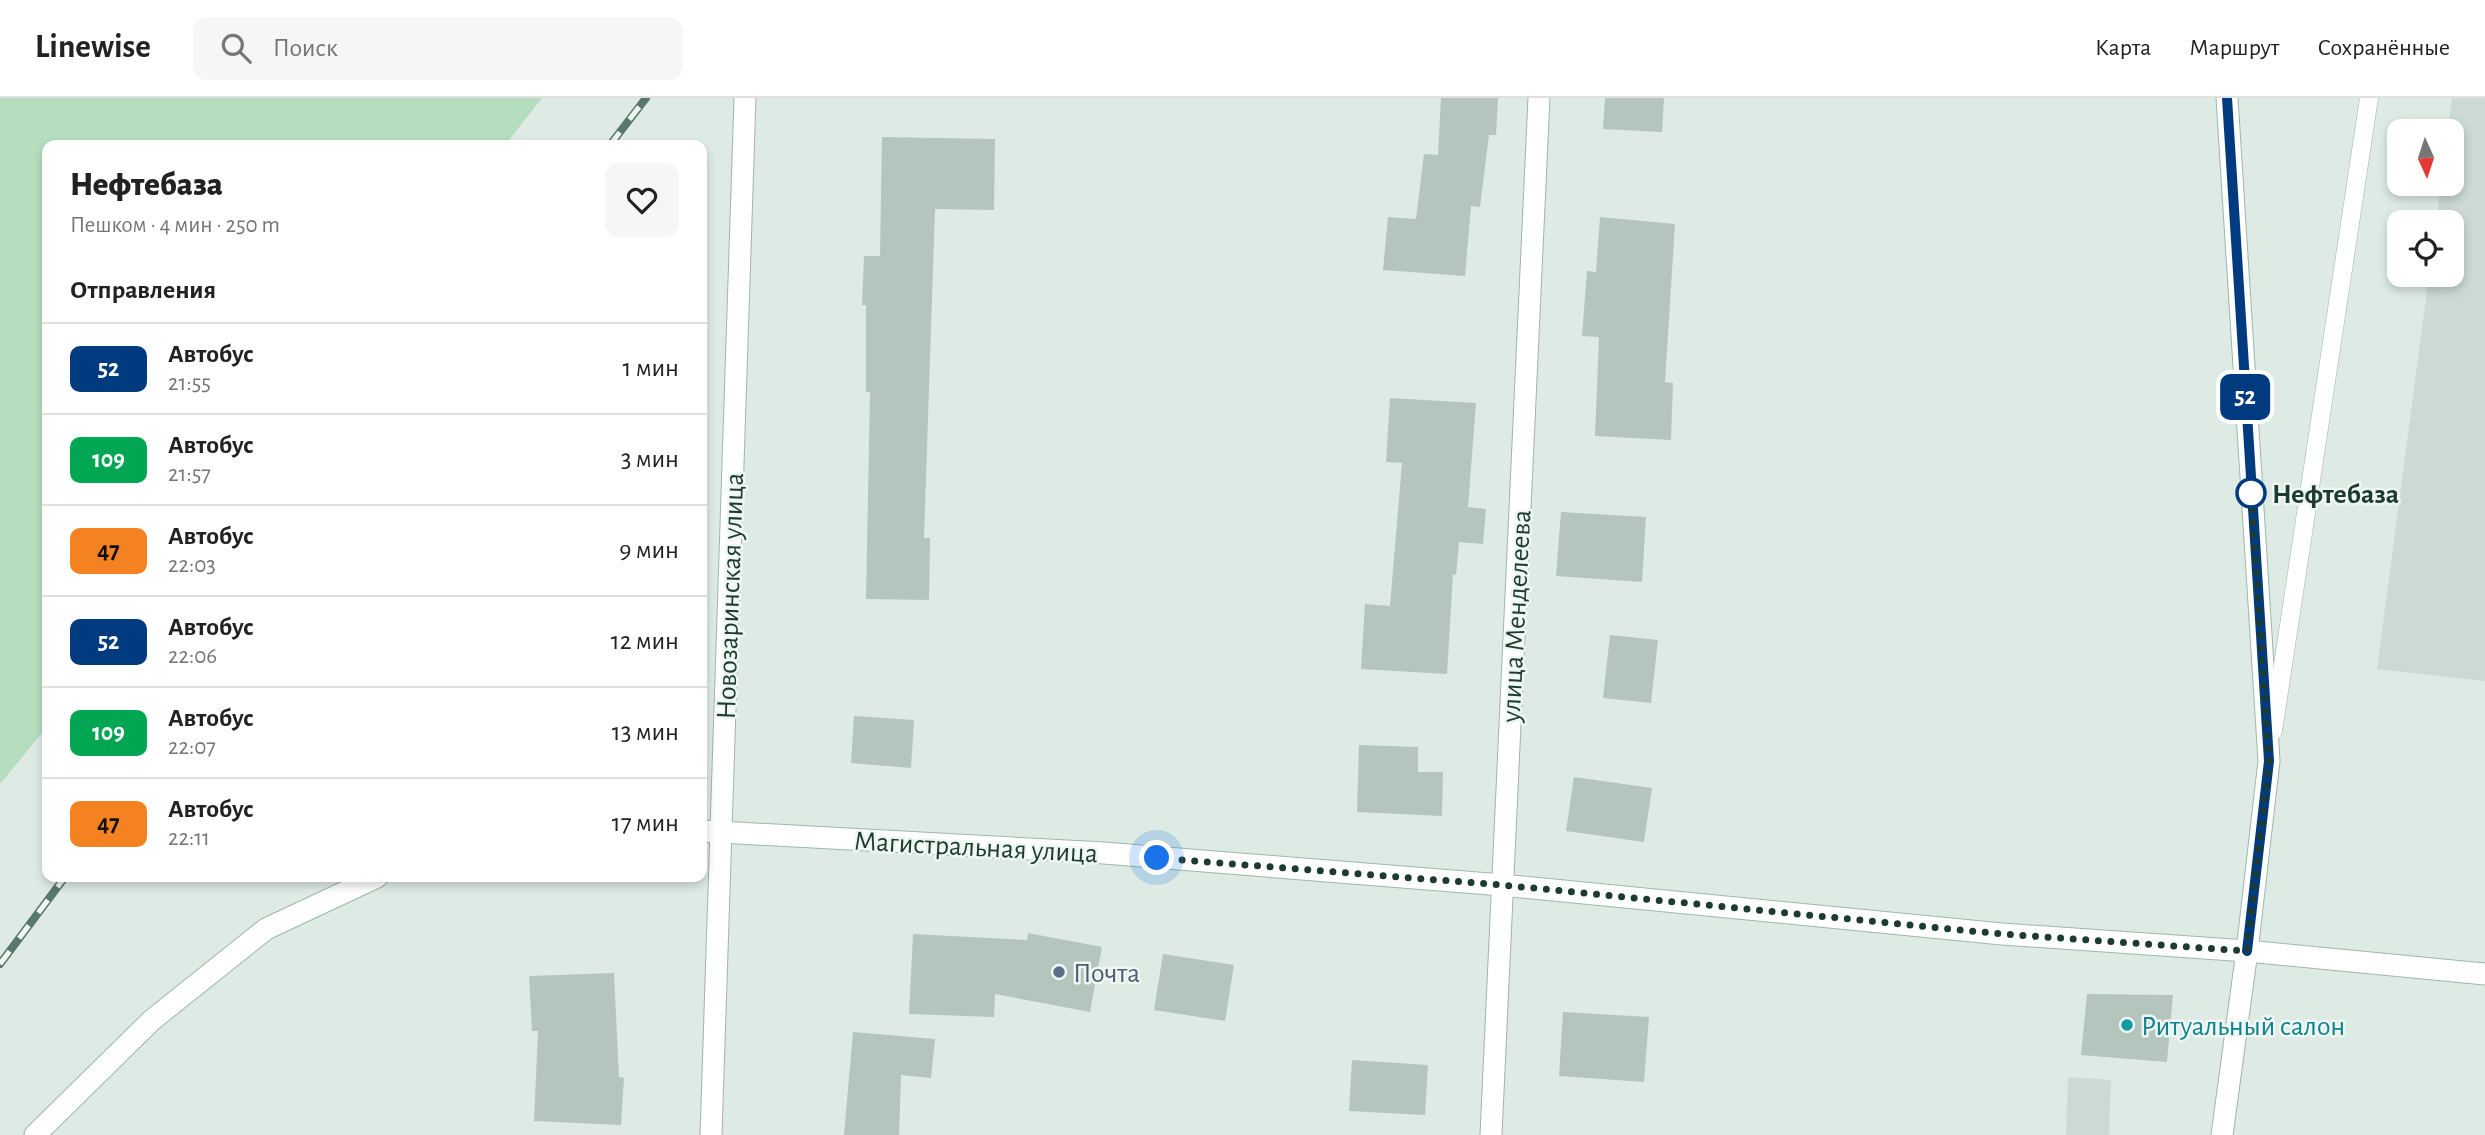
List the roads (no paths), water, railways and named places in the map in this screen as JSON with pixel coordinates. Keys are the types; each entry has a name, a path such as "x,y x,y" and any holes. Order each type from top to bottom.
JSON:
{"main road":[{"name":"Новозаринская улица","path":"711,1135 712,831 746,98"},
{"name":"улица Менделеева","path":"1491,1135 1539,98"},
{"path":"2222,1135 2269,761 2227,98"},
{"name":"Магистральная улица","path":"712,831 1104,853 1502,885 2002,934 2247,951 2485,974"},
{"path":"35,1135 152,1020 266,929 366,882"}],"lane":[{"path":"2269,761 2369,98"}],"railway":[{"path":"614,140 646,98"},
{"path":"0,964 61,882"}],"place":[{"name":"Нефтебаза","path":"2251,493"},
{"name":"Почта","path":"1059,972"},
{"name":"Ритуальный салон","path":"2127,1025"}]}
